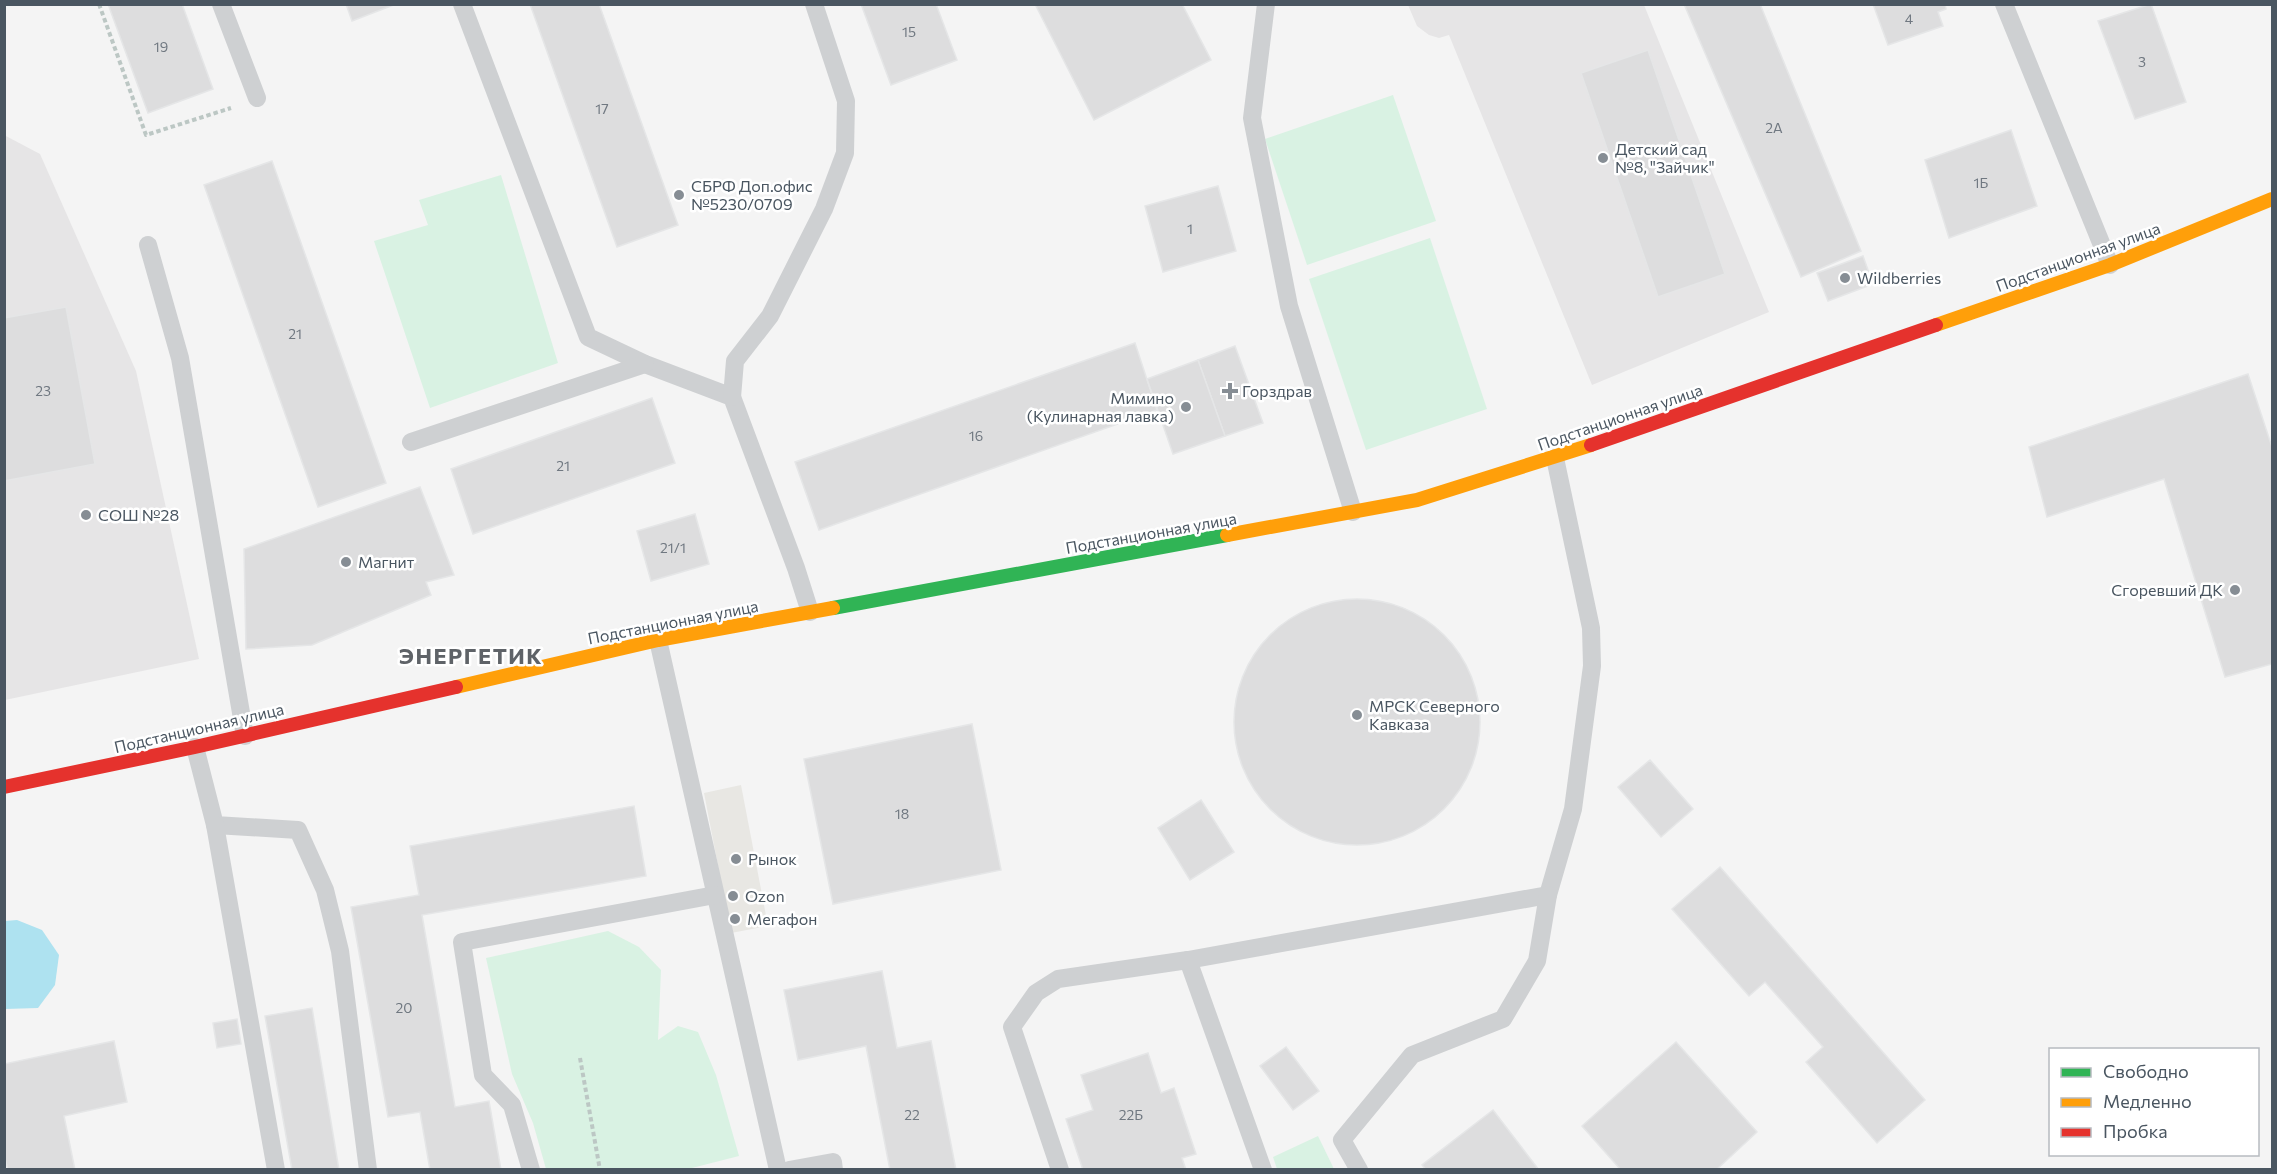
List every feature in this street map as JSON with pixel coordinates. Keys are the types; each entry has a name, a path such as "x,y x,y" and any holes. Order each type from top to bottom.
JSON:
{"street":[{"name":"Подстанционная улица","path":"4,788 245,736 658,640 1417,500 1555,458 2110,265 2272,199"}],"lane":[{"path":"221,4 257,98"},
{"path":"462,4 588,337 645,364 732,397"},
{"path":"810,612 796,568 732,397 735,361 770,316 824,209 845,153 846,101 814,4"},
{"path":"1266,4 1252,118 1289,306 1353,512"},
{"path":"2004,4 2110,265"},
{"path":"148,245 180,358 245,736"},
{"path":"411,442 645,364"},
{"path":"1359,1170 1342,1140 1412,1055 1503,1019 1537,962 1548,895 1573,809 1592,666 1592,628 1555,458"},
{"path":"658,640 778,1170"},
{"path":"195,747 215,825 276,1170"},
{"path":"215,825 298,830 325,890 340,951 368,1170"},
{"path":"531,1170 512,1105 483,1075 462,942 716,895"},
{"path":"1060,1170 1012,1027 1036,993 1058,979 1188,960 1548,895"},
{"path":"1188,960 1263,1170"},
{"path":"789,1170 833,1162 834,1170"}],"path":[{"path":"99,4 146,135 212,115 257,98"},
{"path":"580,1059 600,1170"}],"shaded area":[{"name":"Детский сад №8, \"Зайчик\"","path":"1408,5 1644,5 1769,312 1592,385 1449,35 1439,38 1429,35 1417,26"},
{"name":"СОШ №28","path":"4,135 40,154 136,371 199,659 5,700"},
{"name":"Рынок","path":"741,785 768,926 731,933 704,793"}],"green space":[{"path":"1393,95 1436,221 1307,265 1265,139"},
{"path":"501,175 558,363 430,408 374,241 428,225 419,200"},
{"path":"1430,238 1487,409 1366,450 1309,279"},
{"path":"608,931 639,947 661,970 658,1040 678,1026 698,1032 716,1075 739,1156 688,1169 546,1169 533,1123 512,1074 486,958"},
{"path":"1318,1136 1334,1169 1277,1169 1273,1157"}],"water":[{"path":"17,920 42,930 59,955 55,985 38,1008 5,1009 5,921"}],"building":[{"path":"108,4 182,4 213,89 148,113"},
{"path":"346,4 396,4 352,21"},
{"path":"530,4 599,4 678,225 617,247"},
{"path":"861,4 936,4 957,60 891,85"},
{"path":"1035,4 1182,4 1211,60 1094,120"},
{"path":"1684,4 1760,4 1861,251 1801,277"},
{"path":"1873,4 1945,4 1946,9 1938,12 1943,26 1888,45"},
{"path":"2151,4 2186,102 2135,119 2098,21"},
{"path":"1648,50 1725,274 1658,297 1581,73"},
{"path":"2011,130 2037,206 1949,238 1925,160"},
{"path":"272,161 386,483 318,507 204,185"},
{"path":"1218,186 1236,251 1163,272 1145,206"},
{"name":"Wildberries","path":"1863,256 1873,284 1828,301 1817,273"},
{"path":"66,307 95,464 4,481 4,318"},
{"path":"1135,343 1157,410 819,530 795,462"},
{"name":"Горздрав","path":"1235,346 1263,423 1225,436 1198,360"},
{"name":"Мимино (Кулинарная лавка)","path":"1198,360 1225,436 1173,454 1147,379"},
{"name":"Сгоревший ДК","path":"2248,374 2272,447 2272,664 2225,677 2164,479 2047,517 2029,447"},
{"path":"652,398 675,463 473,534 451,469"},
{"name":"Магнит","path":"420,487 454,575 426,582 431,595 312,645 246,649 244,549"},
{"path":"695,514 709,564 651,581 637,531"},
{"name":"МРСК Северного Кавказа","path":"1357,599 1381,602 1404,609 1425,620 1444,635 1459,654 1470,675 1477,698 1480,722 1477,746 1470,769 1459,790 1444,809 1425,824 1404,835 1381,842 1357,845 1333,842 1310,835 1289,824 1270,809 1255,790 1244,769 1237,746 1234,722 1237,698 1244,675 1255,654 1270,635 1289,620 1310,609 1333,602"},
{"path":"972,724 1001,870 833,904 804,759"},
{"path":"1650,760 1693,809 1661,837 1618,787"},
{"path":"1201,800 1234,852 1190,880 1158,828"},
{"path":"634,806 646,876 422,915 455,1107 489,1101 501,1170 430,1170 420,1112 388,1117 351,907 419,895 410,846"},
{"path":"1720,867 1925,1100 1877,1143 1806,1062 1823,1047 1765,982 1749,996 1672,909"},
{"path":"882,971 897,1048 931,1041 956,1170 890,1170 866,1046 798,1060 784,990"},
{"path":"312,1008 339,1170 292,1170 265,1016"},
{"path":"237,1019 241,1044 217,1048 213,1023"},
{"path":"114,1041 127,1102 64,1116 75,1170 8,1170 4,1155 4,1064"},
{"path":"1676,1042 1757,1132 1716,1170 1621,1170 1582,1126"},
{"path":"1286,1047 1319,1091 1293,1110 1260,1066"},
{"path":"1148,1053 1161,1093 1174,1088 1196,1154 1182,1158 1186,1170 1083,1170 1066,1119 1093,1110 1081,1075"},
{"path":"1493,1110 1539,1170 1426,1170 1422,1165"}],"traffic: fast":[{"path":"833,608 1227,535"}],"traffic: slow":[{"path":"1936,325 2110,265 2272,199"},
{"path":"1227,535 1417,500 1591,445"},
{"path":"456,687 658,640 833,608"}],"traffic: jam":[{"path":"1591,445 1936,325"},
{"path":"4,787 195,747 456,687"}],"place":[{"name":"Детский сад №8, \"Зайчик\"","path":"1603,158"},
{"name":"СБРФ Доп.офис №5230/0709","path":"679,195"},
{"name":"Wildberries","path":"1845,278"},
{"name":"Горздрав","path":"1230,391"},
{"name":"Мимино (Кулинарная лавка)","path":"1186,407"},
{"name":"СОШ №28","path":"86,515"},
{"name":"Магнит","path":"346,562"},
{"name":"Сгоревший ДК","path":"2235,590"},
{"name":"МРСК Северного Кавказа","path":"1357,715"},
{"name":"Рынок","path":"736,859"},
{"name":"Ozon","path":"733,896"},
{"name":"Мегафон","path":"735,919"}],"district":[{"name":"ЭНЕРГЕТИК","path":"471,656"}]}
